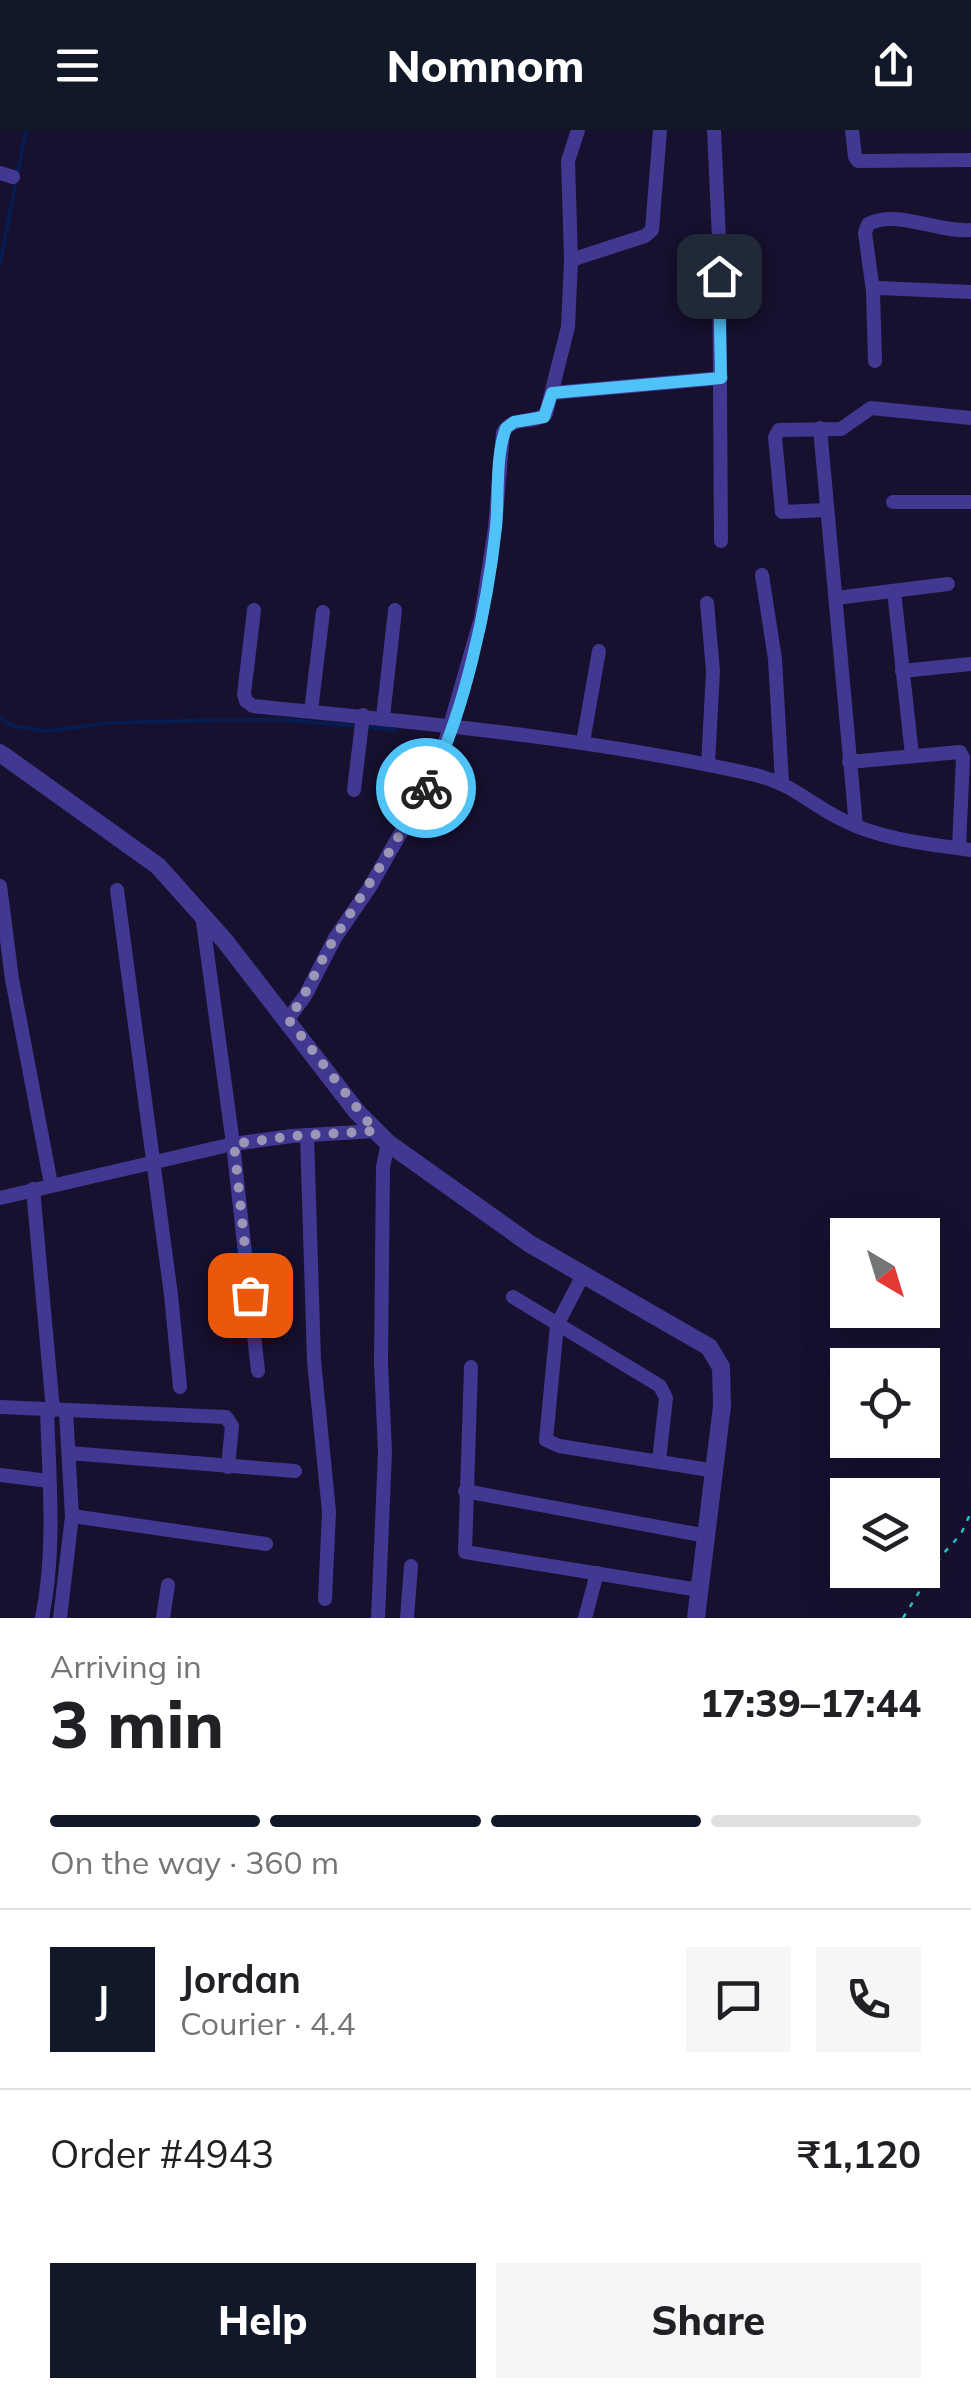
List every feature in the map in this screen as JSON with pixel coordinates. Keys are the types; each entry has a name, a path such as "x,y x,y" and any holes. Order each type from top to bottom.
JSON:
{"street":[{"path":"288,1019 438,767 490,574 503,434 514,422 544,417 568,327 568,160 578,130"},
{"path":"571,260 632,241 652,230 660,130"},
{"path":"714,130 721,542"},
{"path":"852,130 858,161 971,160"},
{"path":"874,361 873,291 864,233 868,224 880,219 971,230"},
{"path":"873,291 880,288 971,292"},
{"path":"552,393 721,378"},
{"path":"826,510 782,512 775,437 782,429 841,429 871,408 971,418"},
{"path":"820,428 856,826"},
{"path":"893,502 971,502"},
{"path":"762,575 775,660 782,783"},
{"path":"836,598 948,584"},
{"path":"894,591 912,755"},
{"path":"708,603 713,671 708,765"},
{"path":"254,610 244,694 246,702 253,706 311,711 362,723 382,717 452,724 708,765 782,783 856,826 896,838 965,849 962,754 958,750 850,762"},
{"path":"382,717 395,610"},
{"path":"311,711 324,612"},
{"path":"583,742 599,651"},
{"path":"902,670 971,664"},
{"path":"354,790 362,723"},
{"path":"0,753 146,856 202,914 382,1137 485,1214 583,1275 698,1338 715,1355 722,1379 716,1470 696,1618"},
{"path":"0,886 12,979 51,1184"},
{"path":"117,890 180,1387"},
{"path":"202,914 234,1144 258,1370"},
{"path":"0,1198 234,1144 307,1135 382,1137"},
{"path":"307,1135 314,1360 329,1512 325,1599"},
{"path":"378,1618 385,1452 381,1363 382,1137"},
{"path":"33,1189 55,1410 49,1481 48,1576 42,1618"},
{"path":"583,1275 557,1325 546,1440 559,1446 716,1470"},
{"path":"514,1297 664,1391 659,1460"},
{"path":"471,1367 465,1491 467,1553 698,1590"},
{"path":"0,1406 226,1417 232,1426 228,1467"},
{"path":"55,1410 69,1453 72,1516 60,1618"},
{"path":"69,1453 295,1471"},
{"path":"0,1475 49,1481"},
{"path":"465,1491 707,1536"},
{"path":"72,1516 266,1544"},
{"path":"407,1618 411,1566"},
{"path":"584,1618 597,1572"},
{"path":"163,1618 168,1585"}],"path":[{"path":"904,1618 942,1555 961,1534 971,1512"}],"waterway":[{"path":"0,264 26,130"},
{"path":"0,718 13,726 47,731 110,723 216,720 288,720 355,726"},
{"path":"365,727 395,730"}],"way so far":[{"path":"250,1295 234,1144 375,1131 288,1019 426,788"}],"route":[{"path":"426,788 438,767 452,724 481,618 490,574 506,428 514,422 544,417 552,393 721,378 719,276"}]}
